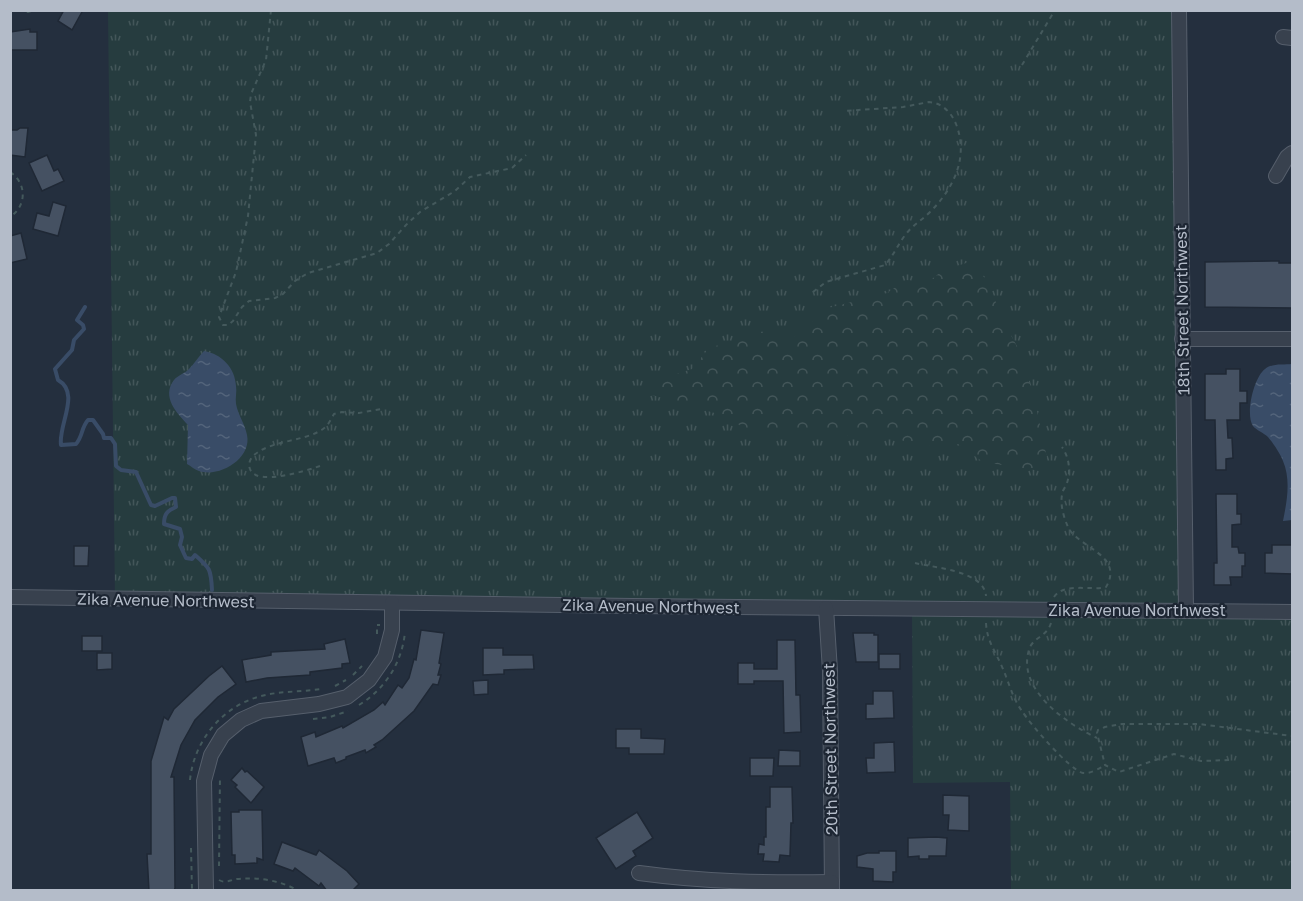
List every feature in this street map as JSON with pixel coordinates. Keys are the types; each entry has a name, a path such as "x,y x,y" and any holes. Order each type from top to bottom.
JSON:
{"street":[{"name":"18th Street Northwest","path":"1179,10 1186,610"},
{"path":"1276,176 1287,157 1293,153"},
{"path":"1182,339 1293,339"},
{"name":"Zika Avenue Northwest","path":"10,597 1293,612"},
{"path":"206,891 204,781 211,756 223,735 241,720 261,711 319,704 347,697 369,680 385,657 392,630 392,603"},
{"name":"20th Street Northwest","path":"826,608 830,671 832,886"},
{"path":"639,873 684,879 832,886"}],"path":[{"path":"18,10 28,12 36,10"},
{"path":"271,10 266,60 250,102 256,135 248,216 236,272 219,317 223,325 228,325 233,321 249,301 282,295 308,273 377,253 420,212 455,191 470,177 512,168 526,155"},
{"path":"1022,65 1055,10"},
{"path":"813,292 826,282 885,265 904,235 929,213 941,198 960,164 962,151 956,124 951,113 937,103 929,102 879,110 843,111"},
{"path":"10,172 19,180 24,192 21,207 10,217"},
{"path":"320,466 298,474 260,476 252,473 249,462 253,456 264,449 317,433 326,428 334,414 381,409"},
{"path":"915,563 979,580 986,588 987,634 990,647 1002,666 1021,711 1067,763 1079,772 1086,774 1105,765"},
{"path":"377,625 377,636"},
{"path":"190,780 195,759 205,737 218,720 234,707 266,695 328,688 351,678 365,663"},
{"path":"1229,760 1201,761 1174,754 1119,772 1105,765 1096,734 1098,730 1105,727 1122,724 1199,724 1293,736"},
{"path":"220,774 220,861 217,874 219,880 224,884 235,879 261,879 282,884 297,891"},
{"path":"191,839 192,891"}],"green space":[{"path":"108,11 1179,11 1186,610 1292,614 1292,890 1011,890 1010,782 913,783 912,609 115,599"},
{"path":"972,261 989,284 1003,321 1018,348 1034,397 1047,458 1035,470 983,462 958,444 913,447 889,432 840,436 749,431 725,416 652,395 645,384 692,369 709,348 767,330 792,338 828,308 887,293 906,280 927,283 942,271"}],"water":[{"path":"204,351 222,359 233,373 236,404 247,435 245,451 240,458 225,469 216,472 198,470 187,464 188,425 172,404 169,393 174,380 189,369"},
{"path":"1292,364 1292,520 1283,521 1288,491 1285,468 1270,439 1253,426 1250,405 1254,387 1265,369 1275,365"}],"building":[{"path":"64,10 83,10 72,30 58,21"},
{"path":"30,29 30,32 37,32 37,50 10,50 10,32"},
{"path":"28,128 25,157 10,155 10,130"},
{"path":"47,155 54,171 58,169 64,181 42,191 29,163"},
{"path":"53,202 66,206 58,236 33,229 37,213 49,216"},
{"path":"21,233 27,259 10,263 10,236"},
{"path":"1279,261 1279,263 1293,263 1293,308 1205,307 1205,262"},
{"path":"1226,369 1240,369 1240,391 1247,391 1247,403 1240,403 1240,420 1227,420 1228,438 1232,438 1233,458 1226,459 1226,470 1216,470 1215,420 1205,420 1205,374 1226,374"},
{"path":"1216,494 1237,494 1237,514 1241,514 1241,524 1232,525 1232,547 1238,547 1239,553 1245,553 1245,566 1242,566 1242,577 1230,577 1231,585 1214,585 1214,563 1217,563"},
{"path":"1272,545 1293,545 1293,574 1265,573 1265,553 1272,553"},
{"path":"74,546 89,546 88,566 74,566"},
{"path":"421,630 444,633 438,675 441,675 438,685 433,684 414,711 374,745 376,747 366,753 365,750 346,757 336,763 334,758 308,766 301,737 315,732 316,737 342,726 343,728 374,710 383,702 385,705 398,685 402,688 409,678 414,659 416,660"},
{"path":"853,633 878,635 878,662 856,662"},
{"path":"82,636 102,636 102,651 82,651"},
{"path":"345,639 350,663 342,664 342,668 310,672 310,675 246,682 242,660 271,655 271,652 325,649 324,644"},
{"path":"777,640 795,640 796,695 800,695 801,732 784,733 783,681 754,681 754,684 738,684 738,663 754,663 754,669 777,669"},
{"path":"483,648 503,648 503,655 533,655 534,669 504,670 504,674 483,675"},
{"path":"97,653 112,653 112,669 97,670"},
{"path":"879,654 900,654 900,669 879,669"},
{"path":"222,666 236,684 218,697 195,720 181,745 171,777 174,777 175,888 174,891 149,891 147,854 151,854 151,761 164,717 168,720 174,709"},
{"path":"488,680 488,694 474,695 473,681"},
{"path":"873,691 893,691 894,718 866,719 866,704 873,704"},
{"path":"616,729 641,729 641,738 665,739 664,754 629,754 629,748 616,748"},
{"path":"894,742 895,772 867,773 866,758 874,758 874,743"},
{"path":"779,750 800,751 800,766 778,766"},
{"path":"750,758 774,758 773,776 750,776"},
{"path":"242,768 264,787 251,803 231,780"},
{"path":"770,787 792,787 793,823 791,823 790,856 780,855 779,862 763,861 764,854 758,854 759,844 764,845 764,837 766,837 766,807 770,807"},
{"path":"943,795 969,796 969,831 948,830 949,815 943,815"},
{"path":"239,810 262,810 263,860 257,858 257,863 235,864 235,855 232,855 231,812 239,812"},
{"path":"637,812 653,838 633,851 636,856 616,869 596,838"},
{"path":"908,838 947,838 946,856 929,856 929,859 919,859 919,856 908,857"},
{"path":"282,842 316,855 319,850 347,871 359,884 352,891 327,891 321,883 319,886 295,868 293,871 274,864"},
{"path":"879,851 896,851 896,872 893,872 893,882 873,881 873,869 857,867 857,856 879,853"}],"waterway":[{"path":"85,307 77,320 84,329 74,340 72,350 55,369 58,380 65,386 68,393 61,445 76,444 88,420 93,420 104,438 111,438 115,444 116,466 121,470 136,472 151,505 155,506 175,498 176,507 167,513 164,524 180,529 182,537 180,545 186,558 192,559 195,555 207,566 212,590"}]}
